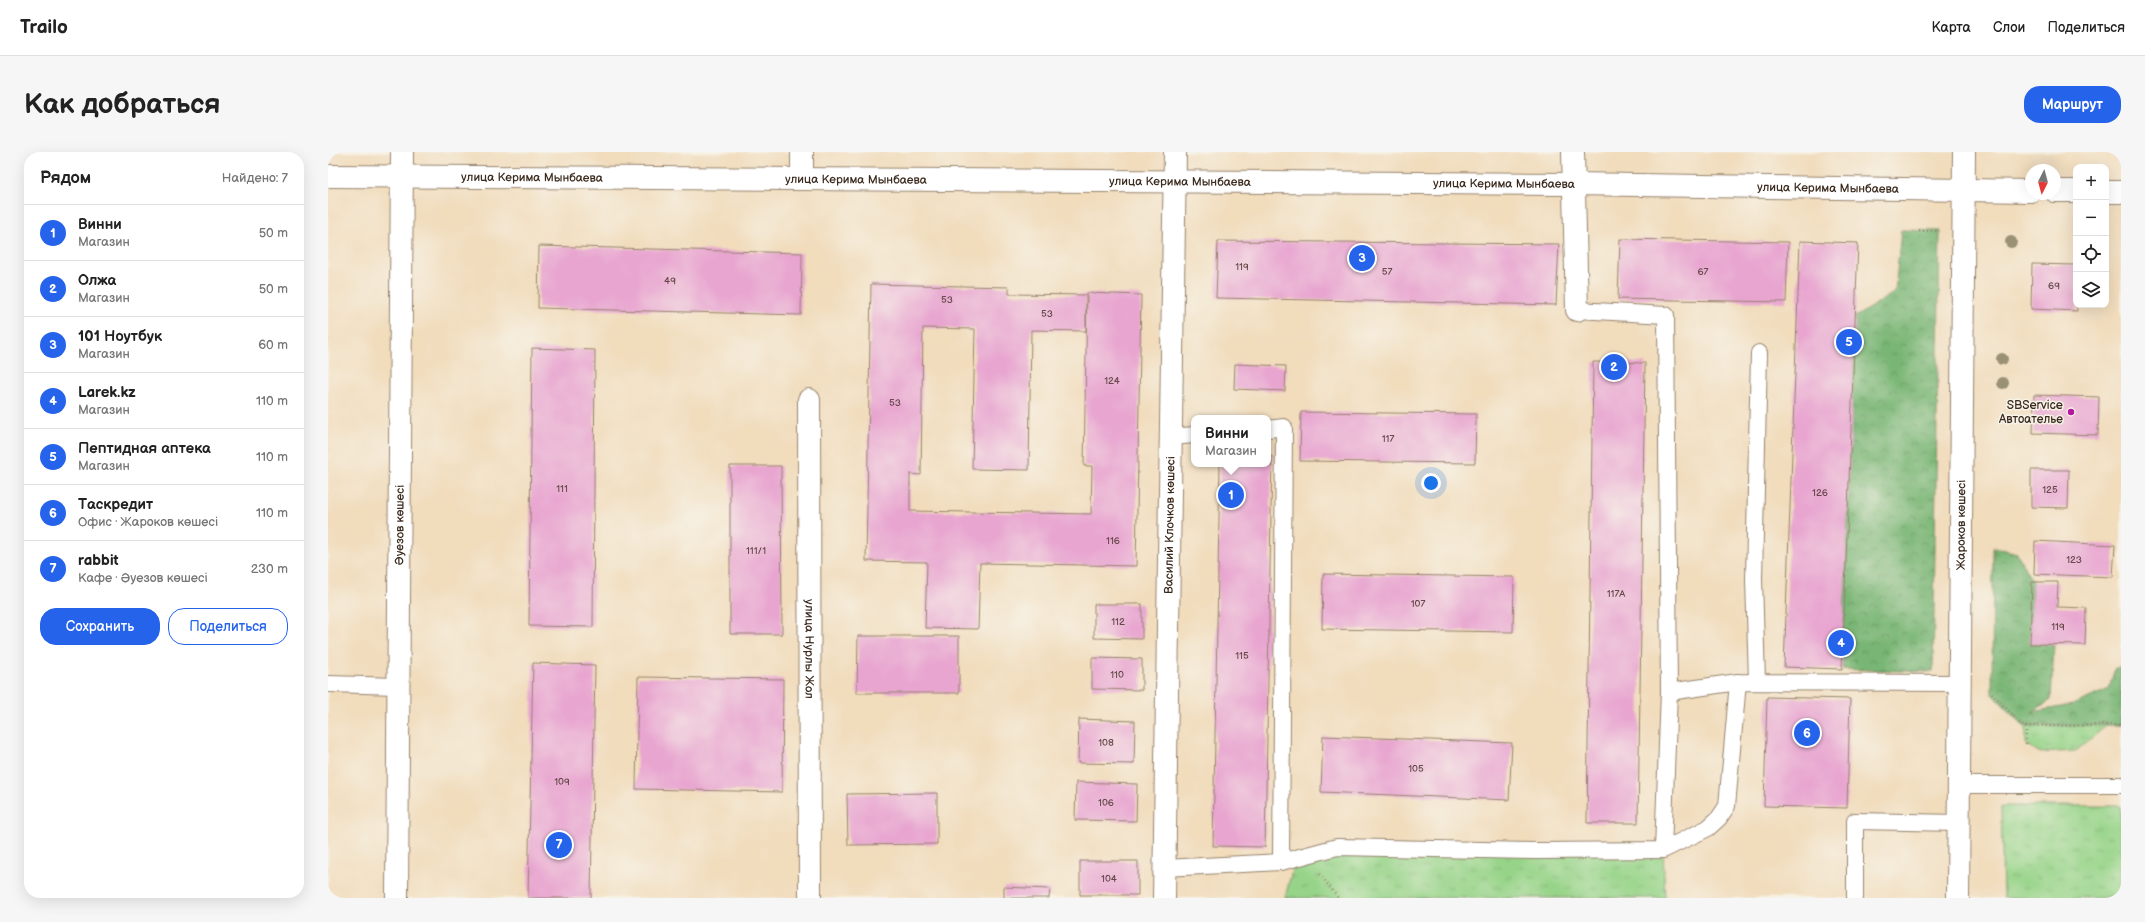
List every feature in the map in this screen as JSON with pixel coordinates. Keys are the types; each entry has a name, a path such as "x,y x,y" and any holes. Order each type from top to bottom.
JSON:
{"street":[{"name":"Әуезов көшесі","path":"397,898 402,152"},
{"path":"802,152 802,178"},
{"name":"Василий Клочков көшесі","path":"1164,898 1172,437 1175,152"},
{"path":"1573,152 1577,310"},
{"name":"Жароков көшесі","path":"1958,898 1964,152"},
{"name":"улица Керима Мынбаева","path":"328,176 1573,184 2025,191"},
{"path":"2061,191 2073,191"},
{"path":"2109,192 2121,192"},
{"name":"улица Нурлы Жол","path":"809,400 810,898"}],"lane":[{"path":"1577,310 1666,315 1669,692 1663,850"},
{"path":"1757,682 1754,579 1759,353"},
{"path":"1271,429 1284,428 1281,862"},
{"path":"1172,437 1191,435"},
{"path":"1669,692 1738,682 1960,683"},
{"path":"1164,868 1281,862 1337,847 1536,851 1663,850 1708,828 1719,818 1727,806 1738,682"},
{"path":"328,684 398,686"},
{"path":"1959,785 2121,785"},
{"path":"1854,898 1855,821 1959,823"}],"path":[{"path":"1919,231 1940,231"},
{"path":"1992,693 2023,726 2121,725"},
{"path":"2026,726 2026,744"}],"green space":[{"path":"1901,230 1940,231 1933,672 1842,669 1855,317 1895,292"},
{"path":"1993,547 2017,553 2032,582 2030,644 2054,644 2051,700 2032,712 2073,705 2109,689 2115,668 2121,668 2121,725 2023,726 1992,693"},
{"path":"2107,725 2076,751 2038,753 2026,744 2026,726"},
{"path":"2001,806 2121,806 2121,898 2003,898"},
{"path":"1337,847 1663,850 1665,898 1285,898 1293,867"}],"building":[{"path":"1620,239 1788,242 1786,302 1618,299"},
{"path":"1218,241 1559,244 1556,305 1216,298"},
{"path":"1800,241 1858,243 1842,669 1784,667"},
{"path":"539,246 802,253 801,315 538,308"},
{"path":"2032,264 2073,265 2073,308 2077,308 2077,311 2031,309"},
{"path":"871,284 1009,287 1009,294 1086,295 1086,331 1031,330 1029,470 972,469 975,329 923,328 921,475 910,474 910,511 1091,514 1092,466 1084,466 1087,293 1141,295 1136,566 980,563 978,629 925,628 927,562 866,561"},
{"path":"532,348 595,350 593,627 529,626"},
{"path":"1593,362 1645,363 1638,823 1587,823"},
{"path":"1235,364 1286,366 1285,391 1234,389"},
{"path":"2034,395 2099,397 2098,435 2033,433"},
{"path":"1301,412 1476,414 1475,463 1300,461"},
{"path":"1272,456 1265,847 1213,846 1220,467 1271,467"},
{"path":"730,466 781,466 782,634 730,634"},
{"path":"2031,470 2069,470 2068,508 2031,507"},
{"path":"2035,541 2115,545 2113,577 2034,574"},
{"path":"1323,574 1514,577 1513,632 1322,629"},
{"path":"2032,582 2058,582 2057,607 2086,608 2085,645 2030,644"},
{"path":"1094,604 1142,604 1142,639 1094,638"},
{"path":"858,636 959,636 959,693 857,693"},
{"path":"1092,658 1142,659 1142,690 1092,689"},
{"path":"533,663 595,665 591,898 528,898"},
{"path":"638,677 783,679 782,792 636,789"},
{"path":"1767,697 1850,699 1847,808 1764,806"},
{"path":"1079,719 1135,721 1134,764 1078,763"},
{"path":"1323,736 1512,743 1509,800 1321,792"},
{"path":"1076,782 1137,784 1136,821 1075,820"},
{"path":"937,793 937,844 848,845 847,794"},
{"path":"1080,861 1138,861 1138,895 1080,895"},
{"path":"1004,887 1050,889 1049,898 1004,898"}],"place":[{"name":"101 Ноутбук","path":"1362,258"},
{"name":"Пептидная аптека","path":"1849,342"},
{"name":"Олжа","path":"1614,367"},
{"name":"SBService Автоателье","path":"2071,412"},
{"name":"Винни","path":"1231,495"},
{"name":"Larek.kz","path":"1841,643"},
{"name":"Таскредит","path":"1807,733"},
{"name":"rabbit","path":"559,845"}]}
